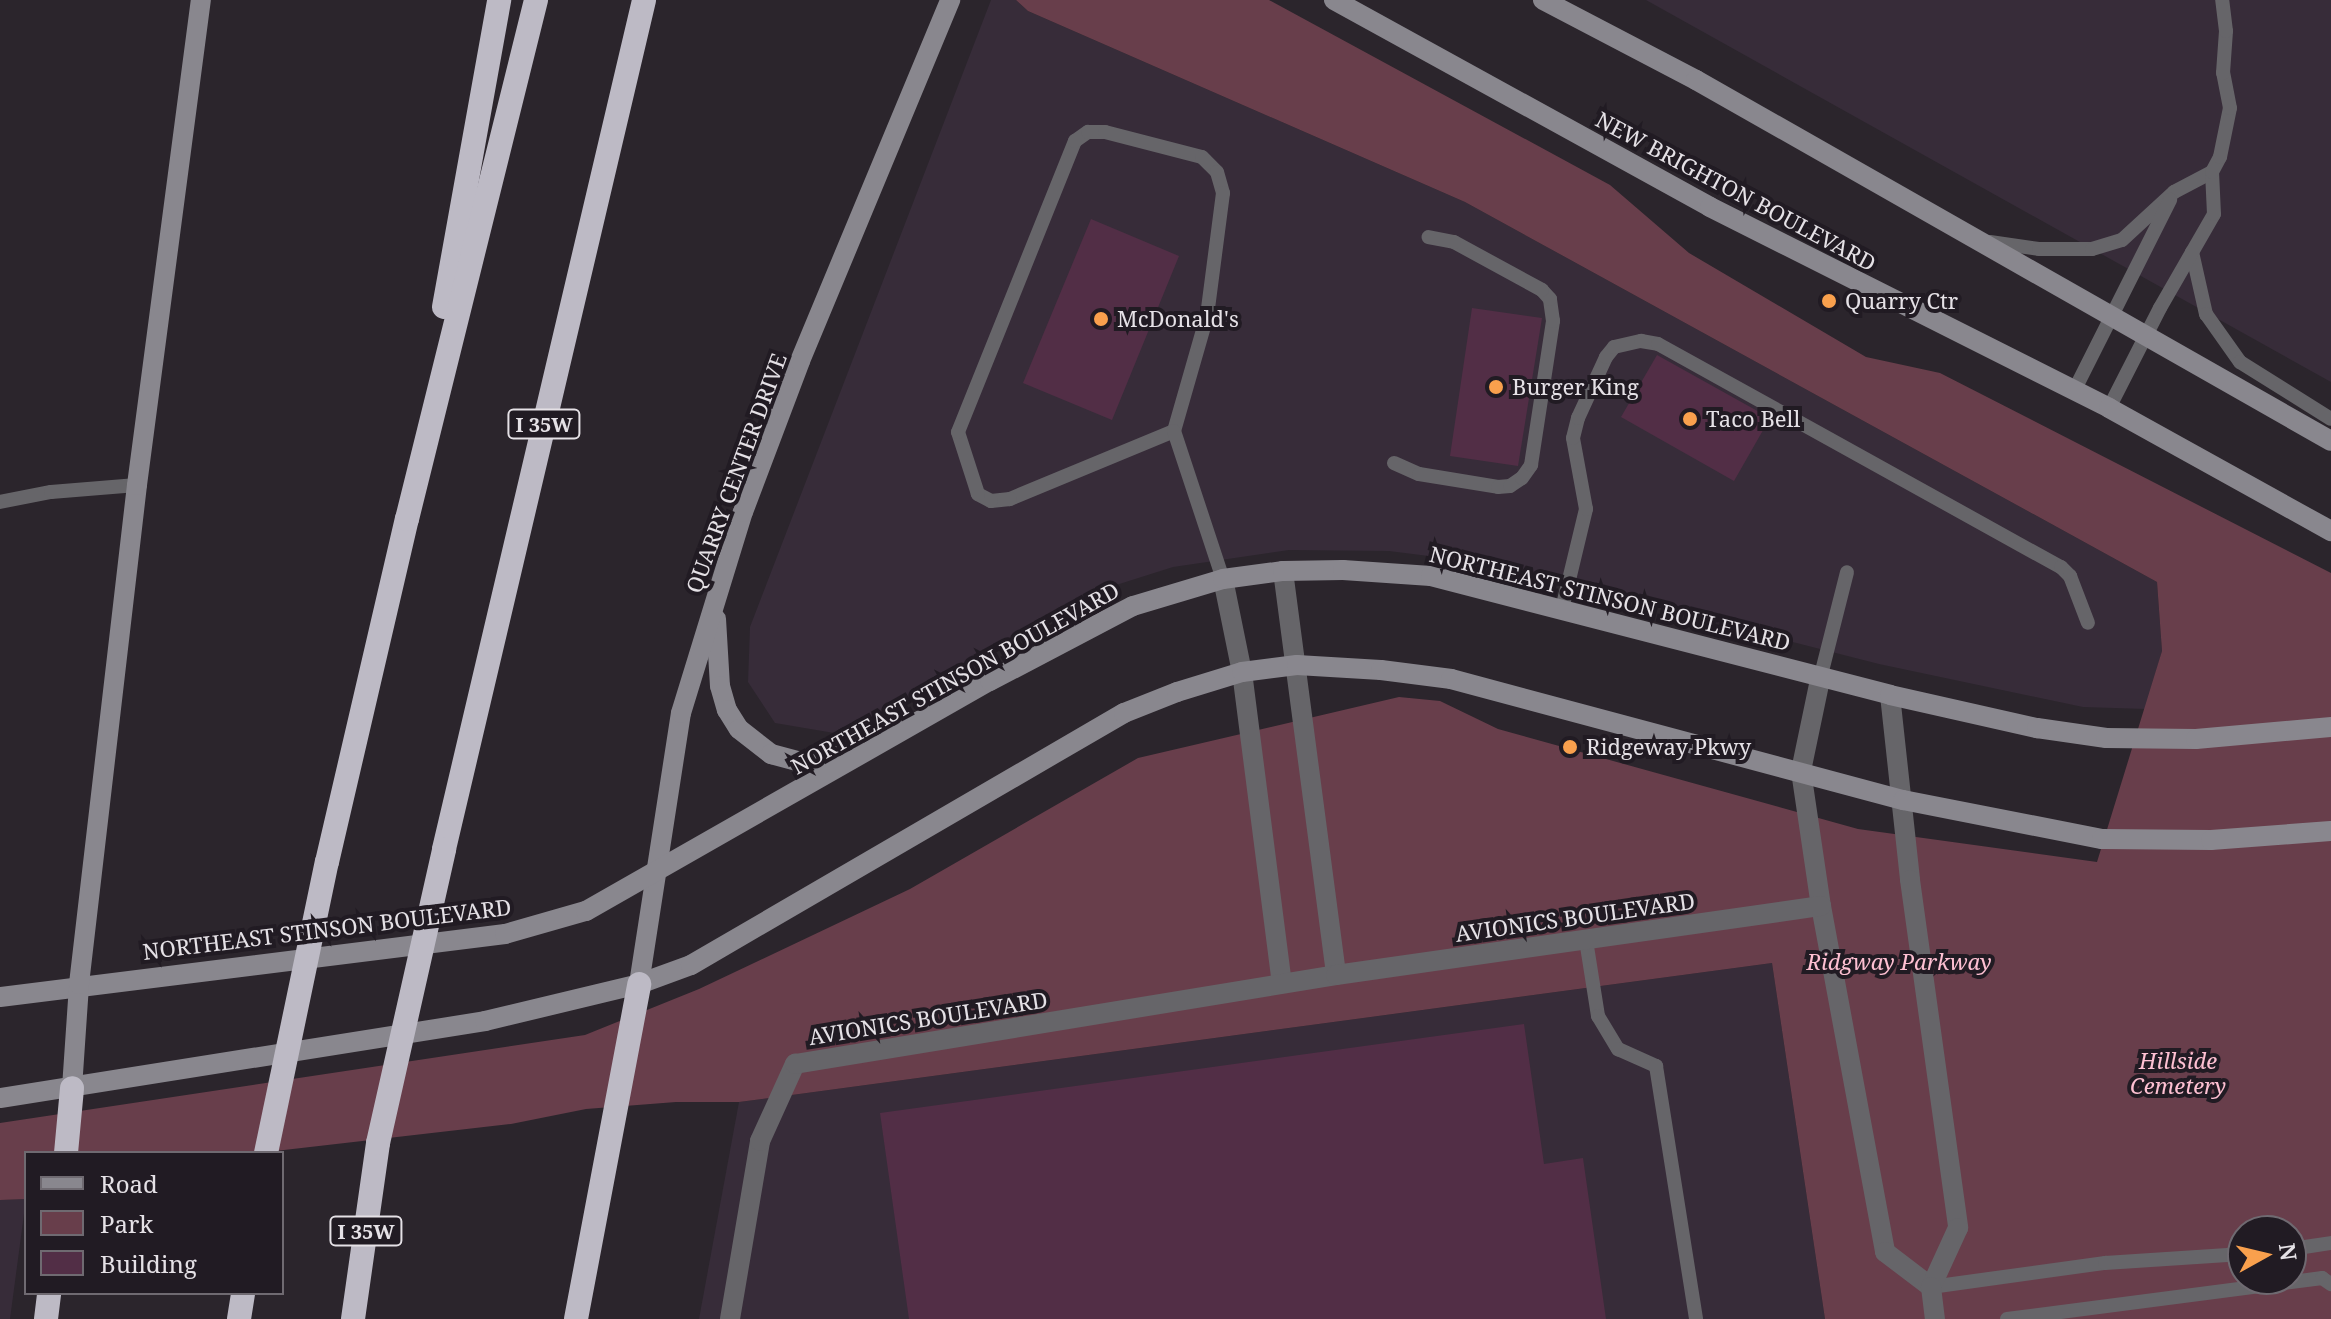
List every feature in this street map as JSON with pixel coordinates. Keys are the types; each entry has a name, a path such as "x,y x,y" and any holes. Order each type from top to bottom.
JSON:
{"highway":[{"path":"407,519 499,0"},
{"path":"266,1151 327,862 407,519 536,0"},
{"name":"I 35W","path":"353,1319 378,1143 644,0"},
{"path":"576,1319 639,984"},
{"path":"66,1151 72,1088"},
{"path":"46,1319 49,1295"},
{"path":"239,1319 243,1295"}],"main road":[{"path":"72,1088 79,984 137,485 201,0"},
{"name":"QUARRY CENTER DRIVE","path":"639,984 681,713 715,603 770,437 950,0"},
{"name":"NEW BRIGHTON BOULEVARD","path":"1334,0 1710,207 2109,408 2331,531"},
{"path":"1543,0 1696,80 2331,441"},
{"name":"NORTHEAST STINSON BOULEVARD","path":"0,997 79,984 505,934 586,911 657,874 990,681 1133,606 1223,579 1283,571 1343,570 1431,576 1890,695 2037,728 2106,738 2196,739 2331,727"},
{"path":"715,603 720,686 727,710 739,729 756,745 800,762 869,752"},
{"path":"0,1098 485,1021 639,984 691,965 1124,713 1177,692 1242,672 1297,665 1381,670 1451,679 1903,800 2102,839 2211,840 2331,831"}],"street":[{"path":"1283,571 1336,975"},
{"path":"1223,579 1242,672 1282,983"},
{"path":"1821,675 1801,771 1821,906 1885,1252 1931,1287"},
{"path":"1890,695 1910,880 1958,1228 1931,1287 1935,1319"},
{"name":"AVIONICS BOULEVARD","path":"730,1319 760,1141 795,1064 1282,983 1821,906"}],"lane":[{"path":"2109,408 2146,334 2214,214 2212,172 2220,157 2230,108 2223,73 2226,31 2222,0"},
{"path":"1174,431 1010,499 991,501 978,494 958,432 1075,141 1088,132 1105,132 1202,157 1217,172 1223,193 1207,316 1174,431 1223,579"},
{"path":"1982,241 2039,249 2092,249 2122,240 2174,192 2212,172"},
{"path":"2074,391 2174,192"},
{"path":"1394,463 1419,474 1498,487 1510,486 1522,478 1531,465 1553,321 1550,299 1542,290 1454,242 1428,237"},
{"path":"2192,252 2206,314 2240,362 2331,419"},
{"path":"1562,609 1586,509 1573,438 1578,418 1606,357 1614,347 1641,341 1658,344 2061,567 2070,576 2088,623"},
{"path":"0,502 51,492 137,485"},
{"path":"1821,675 1847,572"},
{"path":"1586,940 1598,1016 1618,1049 1656,1066 1696,1319"},
{"path":"2307,1247 2331,1243"},
{"path":"1931,1287 2105,1263 2227,1255"},
{"path":"2007,1319 2322,1278 2331,1284"}],"shaded area":[{"path":"991,0 1016,0 1028,11 1465,202 2157,582 2162,651 2146,709 2083,707 1879,664 1484,563 1389,551 1289,550 1173,567 1094,592 846,735 775,723 748,682 750,627"},
{"path":"1646,0 2331,0 2331,382 2044,222"},
{"path":"1772,963 1825,1319 699,1319 739,1102"},
{"path":"24,1199 10,1319 0,1319 0,1200"}],"green space":[{"path":"1016,0 1269,0 1610,185 1689,253 1866,357 1940,373 2331,573 2331,1319 1825,1319 1772,963 739,1102 676,1102 586,1109 511,1124 275,1151 24,1151 24,1199 0,1200 0,1123 585,1035 699,989 910,889 1138,758 1399,697 1440,701 1498,729 1858,829 2097,862 2162,651 2157,582 1465,202 1028,11"}],"building":[{"name":"McDonald's","path":"1091,219 1179,256 1112,420 1023,383"},
{"name":"Burger King","path":"1472,308 1542,318 1518,466 1450,456"},
{"path":"1657,355 1770,418 1734,481 1621,417"},
{"path":"1524,1024 1544,1164 1583,1158 1606,1319 909,1319 880,1113"}],"place":[{"name":"Quarry Ctr","path":"1829,301"},
{"name":"McDonald's","path":"1101,319"},
{"name":"Burger King","path":"1496,387"},
{"name":"Taco Bell","path":"1690,419"},
{"name":"Ridgeway Pkwy","path":"1570,747"}],"park label":[{"name":"Ridgway Parkway","path":"1899,962"},
{"name":"Hillside Cemetery","path":"2178,1072"}]}
